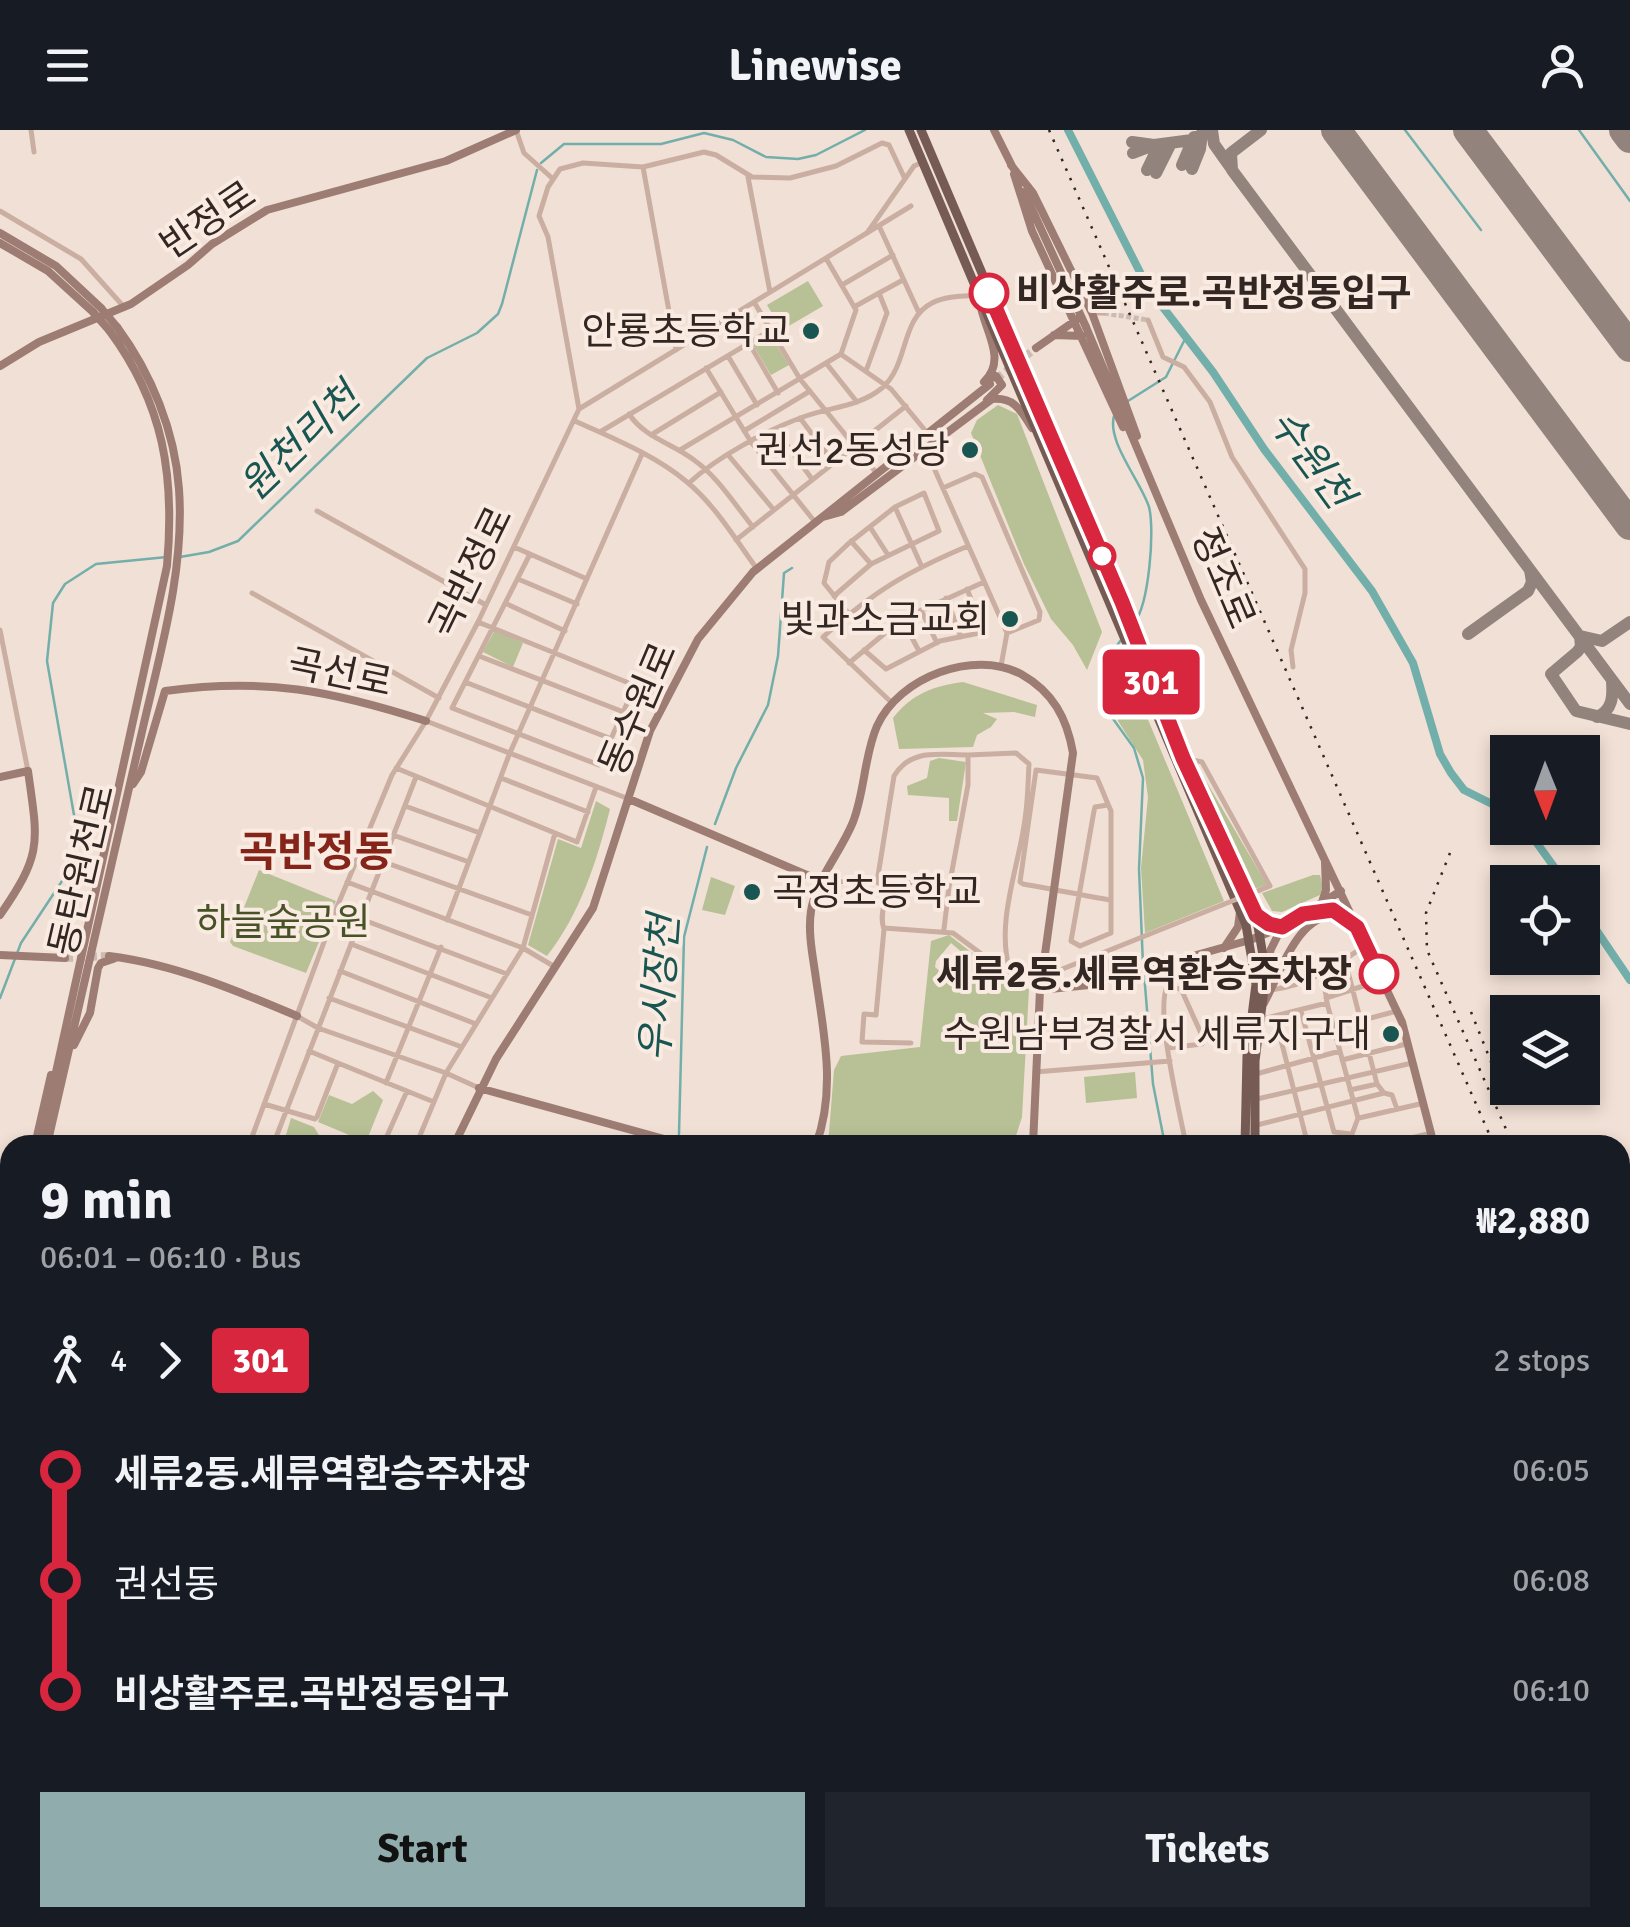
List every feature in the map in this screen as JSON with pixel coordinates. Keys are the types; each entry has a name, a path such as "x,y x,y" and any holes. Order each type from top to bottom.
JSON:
{"main road":[{"path":"909,130 1250,940 1256,984 1247,1056 1245,1135"},
{"path":"922,130 1122,602 1183,758 1256,915 1265,968 1255,1074 1254,1135"}],"street":[{"path":"31,130 34,152"},
{"path":"516,130 528,158 550,177 568,164 643,166 704,152 716,154 764,179 805,176 836,166 882,143 888,145 905,179"},
{"name":"반정로","path":"0,366 39,342 124,307 156,289 212,244 266,210 424,168 516,130"},
{"name":"정조로","path":"994,130 1119,403 1201,600 1397,1011 1432,1133"},
{"path":"864,237 914,166 923,162"},
{"path":"1011,165 1033,193 1092,313 1119,403"},
{"path":"643,166 676,350"},
{"path":"748,174 770,292"},
{"name":"곡반정로","path":"253,1135 348,882 396,768 426,722 478,622 579,409 548,238 539,216 550,177"},
{"path":"579,409 911,206"},
{"path":"0,210 81,260 124,307"},
{"path":"880,228 918,314"},
{"path":"0,233 56,266 97,310"},
{"path":"0,243 48,271 97,310"},
{"path":"842,285 892,255"},
{"path":"827,260 854,307"},
{"path":"680,450 840,354 854,307 903,280"},
{"path":"866,371 887,313 879,293"},
{"path":"689,484 751,442 800,418 857,402 886,385 897,370 918,314 932,303 978,295 996,358 989,381"},
{"path":"754,302 800,380 874,470"},
{"path":"1071,304 1074,320 1084,332"},
{"path":"1058,332 1071,304"},
{"name":"동탄원천로","path":"45,1135 165,607 175,513 158,424 113,328 97,310"},
{"path":"1036,348 1074,320 1092,313 1104,314"},
{"path":"1148,320 1162,357 1184,368 1210,402 1232,457 1305,569 1305,593 1291,650 1293,667"},
{"path":"600,432 771,330"},
{"path":"1058,332 1084,332"},
{"path":"749,342 778,393"},
{"path":"840,354 886,385 924,429"},
{"path":"728,355 757,405"},
{"path":"826,364 857,402"},
{"path":"706,368 751,442 817,521"},
{"path":"996,376 1002,386 984,404 842,512 817,521 924,429 996,376"},
{"name":"동수원로","path":"458,1135 479,1088 593,908 650,732 709,624 757,569 989,381"},
{"path":"744,431 810,391"},
{"path":"650,435 721,392"},
{"path":"984,404 1001,398 1020,408 1046,448"},
{"path":"736,540 906,406"},
{"path":"629,414 638,428 680,450 706,470 753,527"},
{"path":"800,418 834,464"},
{"path":"575,421 642,454 689,484 757,569"},
{"path":"775,430 813,480"},
{"path":"926,450 1007,633 1001,666"},
{"path":"448,920 509,755 642,454"},
{"path":"730,456 774,510"},
{"path":"942,489 975,474 982,477 1040,612 1039,620 1007,633"},
{"path":"834,596 871,564 939,531 924,493 895,507 829,562 824,583 834,596 849,614"},
{"path":"895,507 922,565"},
{"path":"318,511 486,604"},
{"path":"870,527 888,556"},
{"path":"851,541 871,564"},
{"path":"893,704 823,637 887,584 968,546"},
{"path":"514,548 588,580"},
{"path":"530,554 452,708 599,765 635,686"},
{"path":"518,578 576,604"},
{"path":"849,664 902,620 984,582"},
{"path":"864,650 886,669 937,643 984,632 967,589"},
{"path":"252,593 439,698"},
{"path":"946,598 961,637"},
{"path":"506,603 565,630"},
{"path":"921,609 937,643"},
{"path":"902,620 920,651"},
{"path":"478,622 666,698"},
{"path":"0,630 28,771 36,843 30,868 0,916"},
{"path":"478,656 621,711"},
{"path":"819,1135 828,1065 811,943 811,910 821,881 854,820 876,728 893,704 919,683 948,669 979,664 1001,666 1035,684 1058,707 1069,731 1072,753 1040,990 1033,1135"},
{"path":"465,682 609,738"},
{"name":"곡선로","path":"129,789 141,772 165,691 206,686 286,687 352,697 426,722 629,799 821,881"},
{"name":"동탄원천로","path":"93,926 129,789 142,713"},
{"path":"876,882 894,776 902,764 918,754 1016,753 1029,764 1026,818 1010,904 1008,966 1012,976"},
{"path":"944,930 968,784 968,755"},
{"path":"1040,990 1060,970 1270,886 1202,762 1183,758"},
{"path":"396,768 578,842 596,788"},
{"path":"1108,804 1094,811 1078,894 1070,941 1076,946 1111,933 1108,804 1097,778 1040,769 1035,775 1020,882 1052,889 1078,894 1110,900"},
{"path":"0,777 28,771"},
{"path":"277,1135 416,777"},
{"path":"500,778 588,812"},
{"path":"405,806 480,833"},
{"path":"420,1135 446,1073 522,948 555,833"},
{"path":"394,835 469,862"},
{"path":"1322,902 1326,890 1324,858"},
{"path":"383,862 532,916"},
{"path":"821,881 949,887"},
{"path":"348,882 522,948 556,967"},
{"path":"876,882 886,894 880,917 884,928 876,1015 864,1014 862,1042 911,1043"},
{"path":"884,928 944,930 964,938 1012,976 1040,990 1112,980 1250,940 1282,927 1340,891"},
{"path":"1303,914 1333,910 1357,927"},
{"path":"1224,948 1238,926 1240,912"},
{"path":"1256,915 1282,927"},
{"path":"1262,1005 1292,947 1306,930 1327,915 1342,916"},
{"path":"361,919 507,974"},
{"path":"46,1135 74,1046 93,926"},
{"path":"1265,968 1282,927"},
{"path":"350,944 492,998"},
{"path":"1271,990 1296,986 1323,975 1366,945"},
{"path":"386,1083 441,947"},
{"path":"1104,953 1112,980"},
{"path":"2,955 65,958"},
{"path":"110,956 243,993 318,1028 479,1088 650,1135"},
{"path":"74,1046 90,1013 101,962 124,958"},
{"path":"1345,960 1377,1084 1392,1096 1397,1109"},
{"path":"340,971 476,1024"},
{"path":"1302,1010 1334,1132 1351,1134 1358,1118 1323,975"},
{"path":"1260,1020 1302,1010 1382,980"},
{"path":"1168,1048 1202,1044 1204,1040 1175,986 1164,991 1166,1062 1184,1135"},
{"path":"330,998 462,1047"},
{"path":"1283,1041 1397,1011"},
{"path":"1276,1017 1305,1135"},
{"path":"1342,1060 1409,1044"},
{"path":"310,1051 434,1102"},
{"path":"1255,1074 1340,1052"},
{"path":"1035,1072 1166,1062"},
{"path":"1254,1100 1414,1062"},
{"path":"264,1104 314,1120 338,1064"},
{"path":"1350,1090 1377,1084"},
{"path":"387,1135 407,1091"},
{"path":"1254,1126 1384,1093"},
{"path":"1358,1118 1424,1102"},
{"path":"1425,1135 1432,1133"}],"green space":[{"path":"808,281 823,306 782,330 767,305"},
{"path":"769,333 789,365 771,375 753,345"},
{"path":"998,405 1017,414 1102,632 1087,670 1051,619 1024,564 971,433 977,420"},
{"path":"495,630 523,643 513,667 483,652"},
{"path":"1118,648 1224,901 1145,933 1141,868 1148,797 1143,760 1118,721 1112,691"},
{"path":"963,682 1037,705 1035,717 1014,712 983,713 997,719 977,735 973,747 899,749 893,718 900,710 924,692"},
{"path":"939,758 966,762 957,821 949,821 949,798 908,795 907,786 927,778 930,761"},
{"path":"1199,769 1267,885 1254,889 1238,862 1212,814"},
{"path":"596,801 610,809 599,848 578,905 547,956 528,945 558,839 581,848"},
{"name":"하늘숲공원","path":"259,870 336,901 306,973 230,942"},
{"path":"1320,875 1320,895 1282,912 1272,911 1262,893"},
{"path":"711,877 735,886 725,915 702,910"},
{"path":"949,935 1015,986 1029,989 1022,1117 1016,1135 829,1135 834,1070 841,1056 920,1047 931,941","holes":["951,943 971,960 951,981 935,967"]},
{"path":"1135,1072 1137,1098 1086,1103 1084,1077"},
{"path":"373,1091 383,1100 369,1135 349,1135 318,1122 329,1095 352,1104"},
{"path":"291,1118 314,1127 319,1135 286,1135"}],"waterway":[{"name":"원천리천","path":"541,163 564,144 661,144 704,133 733,140 766,157 798,159 816,155 865,130"},
{"name":"수원천","path":"1068,130 1148,288 1372,591 1413,663 1440,754 1451,773 1464,790 1490,803"},
{"path":"1405,130 1481,230"},
{"path":"1579,130 1630,201"},
{"name":"원천리천","path":"180,557 238,541 427,358 477,333 498,314 537,170"},
{"path":"1128,401 1166,377 1186,337"},
{"path":"1115,413 1113,423 1119,447 1145,497 1151,518 1147,584 1134,623"},
{"name":"원천리천","path":"0,998 21,943 68,872 75,850 74,815 47,661 53,603 65,584 96,564 167,557"},
{"name":"우시장천","path":"715,824 736,768 768,705 778,656 784,573 792,568"},
{"path":"1129,629 1113,651 1108,697 1111,716 1134,748 1143,778 1139,869 1143,965"},
{"name":"수원천","path":"1538,845 1553,865"},
{"name":"우시장천","path":"679,1134 684,937 707,847"},
{"name":"수원천","path":"1600,936 1630,980"},
{"path":"1144,973 1153,1084 1163,1135"}],"taxiway":[{"path":"1133,153 1154,145 1192,140 1210,130"},
{"path":"1212,130 1214,144 1231,168"},
{"path":"1261,130 1231,153 1232,170 1630,704"},
{"path":"1192,169 1202,133"},
{"path":"1182,165 1194,137"},
{"path":"1132,142 1154,145"},
{"path":"1156,173 1171,143"},
{"path":"1147,170 1159,145"},
{"path":"1468,634 1528,591 1532,582 1530,570"},
{"path":"1630,622 1602,641 1580,636 1581,647 1551,674 1576,711 1630,724"},
{"path":"1597,717 1609,706 1612,681"}],"runway":[{"path":"1336,130 1630,525"},
{"path":"1468,130 1630,347"},
{"path":"1624,130 1630,138"}],"tunnel":[{"path":"1104,313 1148,320"},
{"path":"996,379 1036,348"},
{"path":"65,958 109,956"}],"railway":[{"path":"1049,130 1490,1135"},
{"path":"1450,853 1426,913 1427,950 1509,1135"},
{"path":"1471,1012 1490,1059"}],"bus line":[{"name":"301","path":"989,293 1122,602 1183,758 1256,915 1282,927 1303,914 1333,910 1357,927 1379,974"}],"place":[{"name":"비상활주로.곡반정동입구","path":"989,293"},
{"name":"안룡초등학교","path":"811,331"},
{"name":"권선2동성당","path":"970,450"},
{"name":"빛과소금교회","path":"1010,619"},
{"name":"곡정초등학교","path":"752,892"},
{"name":"세류2동.세류역환승주차장","path":"1379,974"},
{"name":"수원남부경찰서 세류지구대","path":"1391,1034"}],"district":[{"name":"곡반정동","path":"316,852"}]}
